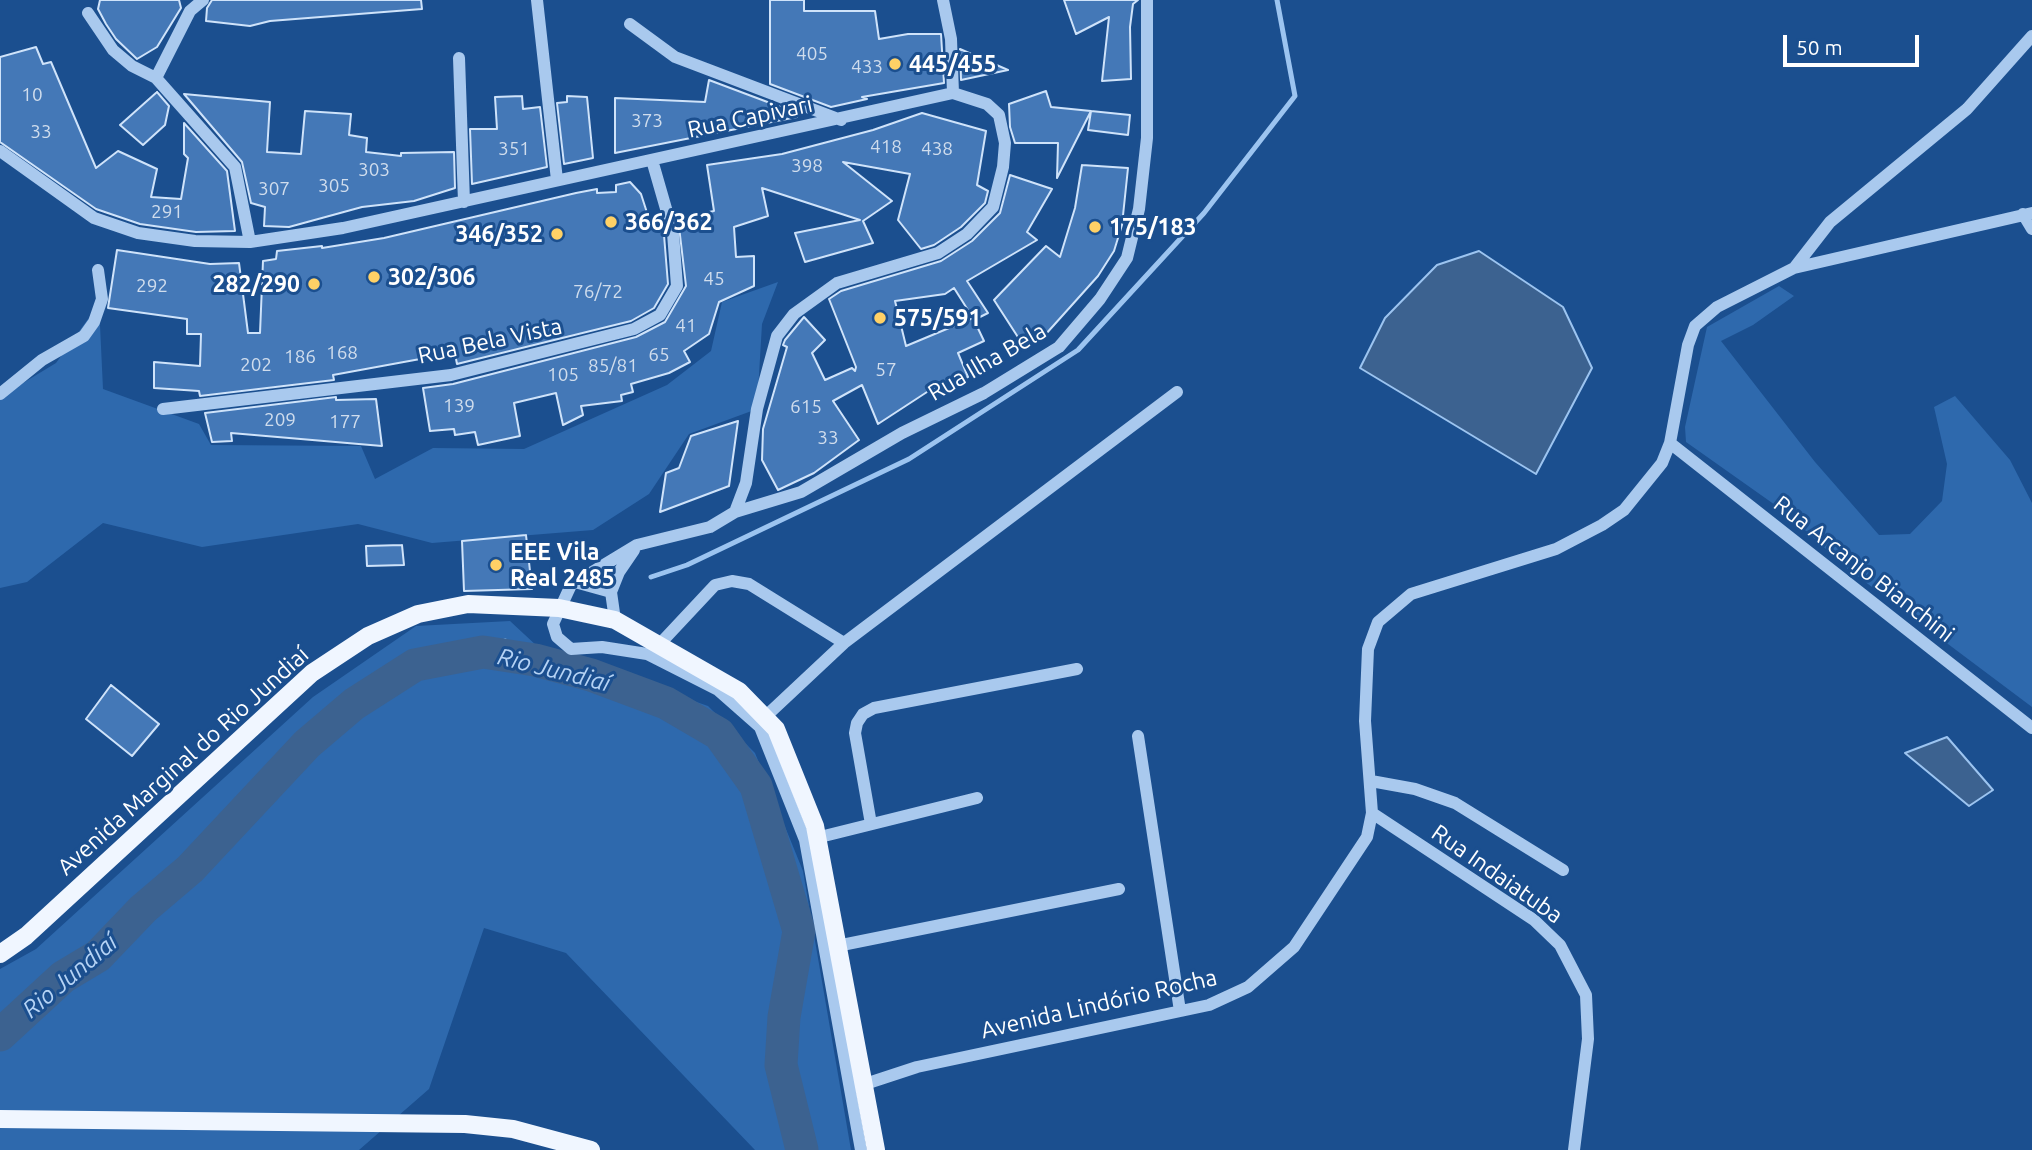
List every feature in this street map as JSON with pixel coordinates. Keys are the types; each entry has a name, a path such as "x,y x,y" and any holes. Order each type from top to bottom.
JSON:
{"main road":[{"name":"Avenida Marginal do Rio Jundiaí","path":"0,954 26,936 312,673 368,636 418,614 468,604 559,608 615,620 655,649 739,691 758,719 776,729 811,839 857,1088 876,1150"},
{"path":"0,1119 465,1124 513,1129 591,1150"}],"street":[{"path":"156,78 190,11 203,0"},
{"path":"537,0 557,180"},
{"path":"735,512 746,483 757,409 777,336 794,314 837,283 938,253 967,234 993,207 1003,167 1005,143 999,115 987,104 953,93 951,39 943,0"},
{"name":"Rua Ilha Bela","path":"559,608 575,582 638,545 710,527 735,512 801,492 902,433 984,393 1059,347 1100,299 1127,258 1139,209 1147,138 1147,0"},
{"path":"88,13 113,50 132,66 156,78 235,167 250,242"},
{"path":"630,24 675,57 842,120"},
{"path":"1794,268 1830,222 1967,108 2032,36"},
{"path":"459,58 464,202"},
{"name":"Rua Capivari","path":"0,151 94,218 138,233 195,241 250,242 343,228 842,120 953,93"},
{"name":"Rua Bela Vista","path":"163,409 451,375 634,329 660,315 677,286 673,233 652,160"},
{"path":"2028,214 2032,229"},
{"name":"Avenida Lindório Rocha","path":"857,1088 917,1067 1209,1005 1248,987 1294,947 1367,837 1372,813 1365,721 1368,649 1378,622 1411,594 1556,549 1624,510 1662,463 1671,443 1688,345 1695,326 1717,307 1794,268 2028,214"},
{"path":"0,394 42,360 84,336 94,321 102,299 98,270"},
{"path":"758,719 844,643 1177,392"},
{"name":"Rua Arcanjo Bianchini","path":"1671,443 2032,728"},
{"path":"615,620 611,592 619,572 638,545"},
{"path":"559,608 553,624 557,636 572,649 655,649 715,585 732,581 750,584 844,643"},
{"path":"575,582 611,592"},
{"path":"871,824 855,733 863,714 874,708 1077,669"},
{"path":"1138,736 1181,1011"},
{"path":"1371,781 1415,789 1455,803 1563,870"},
{"path":"811,839 976,798"},
{"name":"Rua Indaiatuba","path":"1372,813 1534,920 1560,945 1586,996 1588,1039 1574,1150"},
{"path":"831,947 1119,889"},
{"path":"857,1088 861,1150"}],"shaded area":[{"path":"1479,251 1563,307 1592,368 1536,474 1360,368 1385,318 1437,265"},
{"path":"778,282 762,324 757,409 689,434 649,494 593,530 432,543 358,524 202,547 103,523 27,582 0,588 0,397 56,363 99,304 103,389 199,424 211,445 361,446 375,479 433,448 524,449 667,385 711,351 722,302"},
{"path":"1779,286 1794,296 1753,325 1721,341 1815,462 1879,535 1910,534 1942,501 1947,464 1934,407 1955,396 2010,460 2032,503 2032,707 1848,569 1785,512 1686,442 1685,427 1707,327"},
{"path":"510,621 538,647 708,706 755,753 803,871 851,1150 755,1150 566,953 484,928 429,1089 359,1150 0,1150 0,969 36,949 313,697 416,626"},
{"path":"1947,737 1993,790 1969,806 1905,753"}],"building":[{"path":"100,0 179,0 181,8 157,47 137,59 116,39 106,24 98,9"},
{"path":"212,0 421,0 422,9 270,21 250,26 206,21 207,8"},
{"path":"770,0 804,0 804,11 875,11 879,39 908,34 941,34 944,83 862,97 867,99 831,107 770,84"},
{"path":"1064,0 1138,0 1133,4 1130,27 1131,79 1102,81 1109,17 1076,34"},
{"path":"36,47 43,64 51,62 96,168 118,151 157,169 151,197 181,199 188,158 184,154 184,123 227,171 235,231 196,232 140,224 96,209 0,142 0,57"},
{"path":"960,49 1008,70 961,80"},
{"path":"709,80 794,112 797,117 615,153 615,98 705,102"},
{"path":"1046,91 1051,107 1091,111 1057,178 1058,143 1015,143 1010,127 1009,104"},
{"path":"157,92 169,106 165,125 143,145 120,125"},
{"path":"184,94 270,102 267,152 301,154 305,111 351,114 349,135 367,138 366,152 401,156 401,153 454,152 455,188 414,201 362,207 289,227 264,226 265,207 251,203 242,162"},
{"path":"522,96 523,109 540,107 547,167 472,184 470,129 497,129 495,97"},
{"path":"567,96 587,97 593,158 564,164 557,103 567,102"},
{"path":"1091,111 1130,115 1128,135 1088,130"},
{"path":"922,113 986,131 977,185 988,191 985,203 961,227 934,245 921,249 898,220 910,174 843,162 892,201 863,221 873,243 805,262 795,233 860,220 762,188 768,216 734,227 736,257 754,256 754,286 719,302 709,334 684,351 690,362 669,373 631,384 633,392 621,395 622,401 581,406 583,415 563,425 556,393 514,403 520,436 478,445 475,432 455,435 454,429 430,431 423,388 453,384 636,337 665,322 686,286 678,218 714,211 707,165 782,154 873,130"},
{"path":"1082,165 1128,168 1122,225 1114,251 1098,276 1045,335 1025,348 994,300 1046,246 1060,257 1075,208"},
{"path":"1010,175 1052,189 1027,232 1037,240 967,281 988,313 974,320 984,341 958,353 968,377 927,392 878,424 862,385 833,401 859,440 814,473 778,490 762,460 763,429 787,347 783,345 785,340 804,317 825,340 812,353 825,380 852,368 855,371 856,367 829,299 841,291 941,261 972,241 1000,213","holes":["954,288 973,318 906,346 895,301 945,294"]},
{"path":"630,182 641,194 650,222 660,221 664,235 668,284 654,308 631,321 457,364 455,354 333,375 334,380 200,396 199,391 154,388 154,362 200,366 201,334 187,334 187,319 108,308 117,250 210,264 239,263 248,333 260,333 263,261 276,259 277,251 322,248 384,238 576,193 597,189 597,193 616,192 616,185"},
{"path":"336,397 336,400 376,399 382,446 231,433 232,441 212,442 205,413"},
{"path":"738,421 729,486 660,512 666,473 679,468 691,436"},
{"name":"EEE Vila Real 2485","path":"526,535 532,589 464,591 462,541"},
{"path":"402,545 404,565 367,566 366,546"},
{"path":"111,685 159,724 132,756 86,719"}],"waterway":[{"path":"651,577 687,565 909,459 1078,350 1204,213 1295,96 1277,0"},
{"path":"483,652 505,641"},
{"name":"Rio Jundiaí","path":"0,1035 63,977 98,956 143,909 190,869 307,744 354,704 415,665 483,652 535,660 591,675 666,703 719,734 756,786 799,931 784,1017 781,1065 802,1150"}],"place":[{"name":"445/455","path":"895,64"},
{"name":"366/362","path":"611,222"},
{"name":"175/183","path":"1095,227"},
{"name":"346/352","path":"557,234"},
{"name":"302/306","path":"374,277"},
{"name":"282/290","path":"314,284"},
{"name":"575/591","path":"880,318"},
{"name":"EEE Vila Real 2485","path":"496,565"}]}
